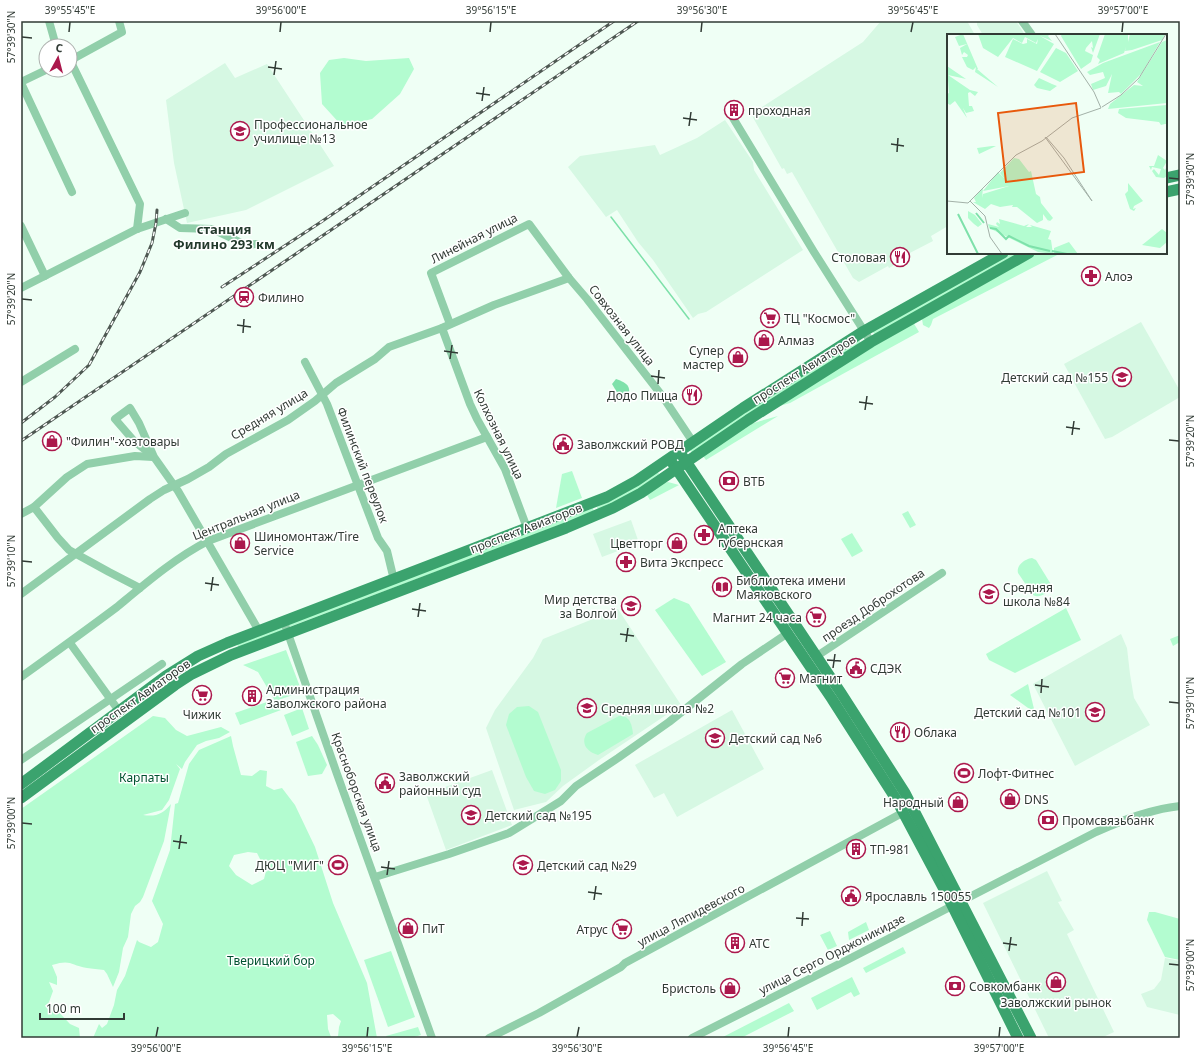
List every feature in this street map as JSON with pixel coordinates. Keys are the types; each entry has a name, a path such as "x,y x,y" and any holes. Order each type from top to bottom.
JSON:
{"main road":[{"path":"1167,178 1180,175"},
{"path":"1167,192 1180,189"},
{"name":"проспект Авиаторов","path":"21,784 166,676 198,656 227,643 394,580 607,496 636,481 743,408 864,331 1001,254"},
{"name":"проспект Авиаторов","path":"21,798 192,674 231,655 610,510 641,493 748,420 871,342 1027,254"},
{"path":"674,455 904,812 1031,1038"},
{"path":"681,466 817,656 905,793 1018,1038"}],"street":[{"path":"49,21 54,38"},
{"path":"78,56 122,32 119,21"},
{"path":"1022,21 1031,34"},
{"path":"38,74 21,83 72,192"},
{"path":"78,76 140,204 138,229"},
{"path":"733,118 814,252 871,342"},
{"path":"21,288 138,229 185,213"},
{"path":"166,220 180,228 212,229 246,246 256,244"},
{"name":"Линейная улица","path":"431,273 529,224"},
{"name":"Совхозная улица","path":"529,224 568,278 587,299 663,397 693,442"},
{"path":"21,226 45,276"},
{"name":"Колхозная улица","path":"431,273 470,404 505,469 527,528"},
{"name":"Средняя улица","path":"21,594 150,499 174,484 188,479 202,471 226,454 288,420 347,375 375,359 389,347 446,326 494,305 568,278"},
{"path":"21,382 75,349"},
{"name":"Филинский переулок","path":"305,362 322,394 378,538 387,551 394,580"},
{"path":"154,457 134,441 115,419 130,408 140,423 154,457 174,484 208,540 259,631"},
{"name":"Центральная улица","path":"21,677 70,643 174,562 208,540 487,437"},
{"path":"21,514 34,507 67,477 87,464 135,456 154,457"},
{"path":"34,507 69,550 140,588"},
{"name":"проезд Доброхотова","path":"817,656 942,573"},
{"name":"Красноборская улица","path":"284,622 432,1038"},
{"path":"375,877 449,854 508,833 561,802 576,786 669,722 742,664 788,633"},
{"path":"70,643 119,711"},
{"path":"227,643 231,655"},
{"name":"проспект Авиаторов","path":"21,760 162,664"},
{"name":"улица Серго Орджоникидзе","path":"692,1038 1108,827 1153,811 1180,806"},
{"name":"улица Ляпидевского","path":"489,1038 539,1013 622,967 625,963 904,812"}],"shaded area":[{"path":"881,21 967,21 974,34 947,34 947,227 931,236 933,241 904,256 905,259 889,268 888,266 859,282 853,278 792,172 787,174 784,168 782,169 751,114 863,42"},
{"path":"977,21 1016,21 1024,34 982,34 977,25"},
{"name":"Профессиональное училище №13","path":"225,63 235,78 267,64 334,166 246,210 187,223 174,163 166,100"},
{"path":"725,120 753,162 754,170 803,250 706,312 698,314 693,318 653,260 638,242 617,210 606,217 568,167 580,156 655,145 660,155 697,138"},
{"name":"Детский сад №155","path":"1141,322 1180,391 1180,397 1112,437 1105,439 1064,364"},
{"path":"616,379 624,382 628,386 629,392 626,400 621,399 612,384"},
{"path":"631,520 639,543 602,557 593,534"},
{"name":"Средняя школа №2","path":"618,609 681,705 599,760 563,786 546,802 514,810 486,728 495,710 533,658 543,639"},
{"name":"Детский сад №101","path":"1121,634 1127,648 1134,698 1150,725 1075,766 1033,684"},
{"name":"Детский сад №6","path":"732,710 764,769 677,817 664,793 654,798 635,765"},
{"name":"Детский сад №195","path":"492,770 512,825 446,850 426,794"},
{"name":"Заволжский рынок","path":"1047,871 1062,901 1058,902 1074,930 1067,934 1114,1032 1101,1038 1049,1038 983,903"},
{"path":"1165,958 1180,961 1180,1015 1147,1007 1141,994 1154,989 1161,980"}],"green space":[{"path":"344,58 366,61 409,58 414,69 400,94 372,119 342,126 322,104 320,73 329,60"},
{"path":"1010,254 1018,254 875,335 872,331"},
{"path":"1034,254 1059,254 933,319 929,328 923,325 922,319"},
{"path":"913,322 919,332 790,403 776,407"},
{"path":"858,339 861,343 766,402 692,453 690,450 763,399"},
{"path":"778,416 706,460 703,456 750,424"},
{"path":"572,471 582,498 556,508 562,474"},
{"path":"658,472 659,474 634,492 598,510 597,507 628,491"},
{"path":"668,482 679,485 650,500 647,495 663,483"},
{"path":"593,508 594,512 289,627 288,624"},
{"path":"908,511 916,525 910,528 902,514"},
{"path":"852,533 863,551 852,557 841,539"},
{"path":"1032,558 1036,560 1052,586 1047,593 1038,596 1033,595 1018,573 1018,567 1022,563"},
{"path":"674,598 689,604 726,662 702,676 655,610"},
{"path":"1066,608 1081,640 1015,673 989,660 986,654"},
{"path":"281,627 283,630 238,647 237,643"},
{"path":"1180,635 1180,642 1173,646 1170,639"},
{"path":"286,650 302,692 275,701 258,672 243,665"},
{"path":"1028,684 1035,713 1010,695"},
{"path":"267,702 281,710 240,725 235,713"},
{"path":"529,706 538,712 561,770 561,781 555,790 545,794 534,791 526,777 506,725 509,714 517,707"},
{"path":"302,708 309,729 292,736 284,715"},
{"name":"Карпаты","path":"153,716 165,718 176,730 187,736 221,727 230,732 219,738 197,745 182,769 176,764 180,769 169,800 162,810 143,815 152,816 159,814 171,804 164,841 143,897 135,906 131,914 128,937 123,948 119,972 113,987 104,970 67,963 52,965 57,977 57,985 49,982 53,991 49,1002 70,1024 79,1028 80,1038 21,1038 21,809"},
{"path":"619,716 626,717 630,721 633,734 598,755 591,752 586,747 584,740 587,733"},
{"name":"Тверицкий бор","path":"231,736 241,775 252,776 260,770 267,771 266,786 274,790 282,788 295,805 315,847 333,903 367,983 377,1038 335,1038 93,1038 99,1024 102,1028 107,1024 114,1005 117,990 125,976 137,940 151,947 158,942 163,924 152,901 170,850 175,804 178,803 189,764 199,750","holes":["248,852 257,853 266,871 264,879 252,885 236,875 229,866 234,855","333,1014 341,1021 338,1036 335,1038 331,1037 328,1029 327,1015"]},
{"path":"312,736 327,765 322,774 308,776 296,742"},
{"path":"1149,912 1155,912 1180,919 1180,960 1165,957 1147,920"},
{"path":"866,922 869,930 849,940 848,932"},
{"path":"830,931 837,946 828,950 820,935"},
{"path":"903,947 906,953 866,973 863,968"},
{"path":"391,951 415,1017 388,1027 364,960"},
{"path":"852,977 860,994 854,997 851,992 817,1010 811,998"},
{"path":"789,1003 794,1011 741,1038 721,1038"},
{"path":"418,1027 421,1035 411,1038 387,1038 386,1036"}],"waterway":[{"path":"611,217 689,319"}],"railway":[{"path":"222,287 321,222 614,21"},
{"path":"21,441 638,21"},
{"path":"21,423 55,397 89,365 140,272 152,243 157,210"}],"place":[{"name":"проходная","path":"734,110"},
{"name":"Профессиональное училище №13","path":"240,131"},
{"name":"Столовая","path":"900,257"},
{"name":"Алоэ","path":"1091,276"},
{"name":"Филино","path":"244,297"},
{"name":"ТЦ \"Космос\"","path":"770,318"},
{"name":"Алмаз","path":"764,340"},
{"name":"Супер мастер","path":"738,357"},
{"name":"Детский сад №155","path":"1122,377"},
{"name":"Додо Пицца","path":"692,395"},
{"name":"\"Филин\"-хозтовары","path":"52,441"},
{"name":"Заволжский РОВД","path":"563,444"},
{"name":"ВТБ","path":"729,481"},
{"name":"Аптека губернская","path":"704,535"},
{"name":"Шиномонтаж/Tire Service","path":"240,543"},
{"name":"Цветторг","path":"677,543"},
{"name":"Вита Экспресс","path":"626,562"},
{"name":"Библиотека имени Маяковского","path":"722,587"},
{"name":"Средняя школа №84","path":"989,594"},
{"name":"Мир детства за Волгой","path":"631,606"},
{"name":"Магнит 24 часа","path":"816,617"},
{"name":"СДЭК","path":"856,668"},
{"name":"Магнит","path":"785,678"},
{"name":"Чижик","path":"202,695"},
{"name":"Администрация Заволжского района","path":"252,696"},
{"name":"Средняя школа №2","path":"587,708"},
{"name":"Детский сад №101","path":"1095,712"},
{"name":"Облака","path":"900,732"},
{"name":"Детский сад №6","path":"715,738"},
{"name":"Лофт-Фитнес","path":"964,773"},
{"name":"Заволжский районный суд","path":"385,783"},
{"name":"DNS","path":"1010,799"},
{"name":"Народный","path":"958,802"},
{"name":"Детский сад №195","path":"471,815"},
{"name":"Промсвязьбанк","path":"1048,820"},
{"name":"ТП-981","path":"856,849"},
{"name":"ДЮЦ \"МИГ\"","path":"338,865"},
{"name":"Детский сад №29","path":"523,865"},
{"name":"Ярославль 150055","path":"851,896"},
{"name":"ПиТ","path":"408,928"},
{"name":"Атрус","path":"622,929"},
{"name":"АТС","path":"735,943"},
{"name":"Заволжский рынок","path":"1056,982"},
{"name":"Совкомбанк","path":"955,986"},
{"name":"Бристоль","path":"730,988"}],"district":[{"name":"станция Филино 293 км","path":"224,236"}]}
